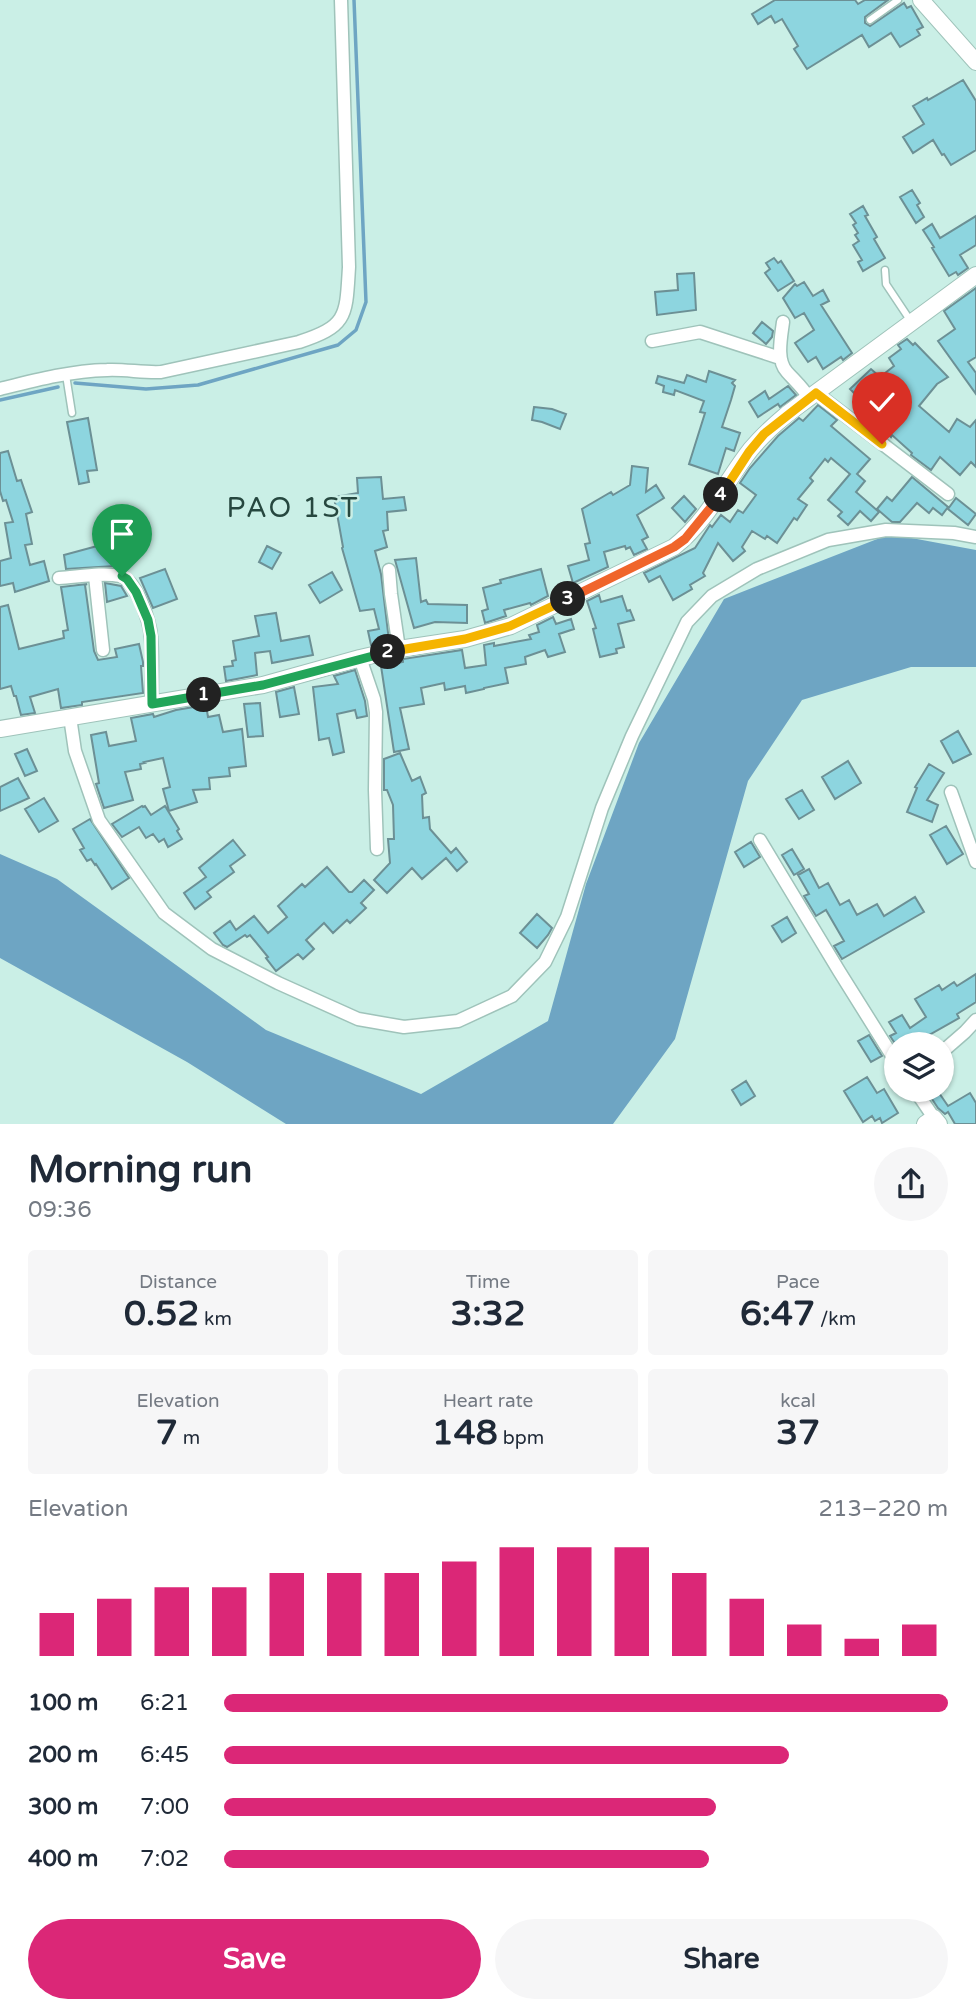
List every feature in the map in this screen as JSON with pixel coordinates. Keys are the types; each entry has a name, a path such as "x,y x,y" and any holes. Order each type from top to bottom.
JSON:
{"street":[{"path":"0,389 66,373 114,369 142,373 161,372 299,342 317,336 339,322 344,314 349,267 341,0"},
{"path":"921,0 976,62"},
{"path":"0,729 263,685 360,658 465,639 510,626 674,547 685,539 715,503 764,434 976,275"},
{"path":"783,322 780,358 785,370 802,387 948,495"},
{"path":"652,341 700,332 780,358"},
{"path":"70,717 75,751 99,820 164,913 212,949 278,983 358,1019 404,1027 458,1021 512,996 545,962 567,917 602,808 632,736 687,622 712,596 757,569 828,540 886,530 954,533 976,537"},
{"path":"389,570 399,649"},
{"path":"95,576 103,650"},
{"path":"59,578 122,576 127,579 148,620 151,636 152,704"},
{"path":"360,658 376,712 377,849"},
{"path":"951,792 976,862"},
{"path":"760,840 884,1043"},
{"path":"954,1042 976,1020"},
{"path":"921,1102 932,1122"}],"lane":[{"path":"870,20 898,0"},
{"path":"885,271 886,284 912,322"},
{"path":"66,373 72,413"}],"water":[{"path":"890,534 976,550 976,667 911,667 802,700 748,781 675,1039 613,1124 286,1124 187,1062 0,958 0,854 57,879 266,1030 421,1094 548,1021 586,884 639,743 724,599"}],"building":[{"path":"775,0 855,0 858,4 865,0 888,0 865,17 865,23 870,26 904,3 907,8 911,6 923,27 917,30 920,35 900,47 891,33 869,47 862,35 807,69 794,49 798,46 782,19 775,23 771,16 758,24 752,14"},
{"path":"963,80 976,101 976,150 951,165 933,140 913,153 903,137 924,124 913,106"},
{"path":"912,190 924,217 916,223 900,197"},
{"path":"863,206 868,215 865,216 877,237 874,239 885,258 863,271 858,262 862,260 853,245 859,241 853,225 856,223 850,214"},
{"path":"976,216 976,245 960,255 968,268 958,275 956,272 949,276 923,230 932,224 940,238"},
{"path":"774,258 778,263 781,261 794,281 778,291 765,273 770,269 766,263"},
{"path":"694,273 696,310 657,315 655,292 678,290 677,274"},
{"path":"804,282 813,296 823,290 829,301 821,305 852,353 823,369 816,357 808,362 795,343 814,330 804,313 795,318 783,298 795,284 797,286"},
{"path":"976,288 976,357 968,362 976,373 976,394 938,341 955,329 944,311"},
{"path":"762,322 773,331 766,344 753,333"},
{"path":"907,339 913,345 915,343 948,377 937,384 919,406 949,432 957,419 970,427 976,420 976,467 971,462 960,475 940,457 931,470 911,455 912,453 892,435 891,437 877,424 874,427 860,415 868,407 850,389 871,369 880,377 894,366 889,358 901,349 898,345"},
{"path":"709,371 735,380 722,427 740,433 734,451 726,448 718,474 689,464 705,413 700,412 704,401 675,390 674,395 663,392 664,386 656,383 658,376 684,383 687,375 706,382"},
{"path":"788,386 796,395 780,407 778,404 758,417 749,402 765,391 769,399"},
{"path":"818,405 837,420 831,426 870,459 857,474 865,481 856,492 879,512 871,521 860,511 848,525 838,516 842,512 828,500 850,474 831,458 828,462 825,459 810,478 813,481 798,499 807,505 797,520 794,518 777,543 752,531 742,547 745,551 733,561 718,543 703,573 705,576 690,585 692,589 673,600 660,576 649,582 644,573 695,548 710,525 712,527 721,515 730,522 738,510 743,513 756,495 740,483 750,468 778,436 799,418 803,421"},
{"path":"534,407 566,414 560,429 532,420"},
{"path":"88,418 97,470 87,471 89,482 79,484 67,422"},
{"path":"8,451 17,481 21,480 32,512 26,514 32,544 25,545 30,565 44,561 49,581 15,592 13,583 0,586 0,561 11,558 5,523 13,522 0,491 0,453"},
{"path":"632,466 648,468 646,492 656,485 664,498 637,515 648,537 642,540 647,549 634,555 630,547 626,549 625,546 604,552 608,567 573,583 568,566 589,560 585,544 590,543 582,509 611,492 613,495 630,485"},
{"path":"381,477 383,499 404,497 406,510 387,512 388,530 383,531 387,547 375,551 381,574 389,641 371,645 368,631 379,629 374,609 360,611 342,548 334,497 358,493 357,478"},
{"path":"912,477 948,507 942,515 933,508 929,513 917,503 900,522 892,522 877,509 887,497 892,501"},
{"path":"684,496 696,509 685,522 672,508"},
{"path":"956,498 976,514 968,525 948,509"},
{"path":"112,542 118,562 114,562 115,566 66,569 64,555"},
{"path":"267,546 281,553 272,569 259,562"},
{"path":"416,558 421,602 426,600 428,604 467,605 467,623 435,622 414,628 395,560"},
{"path":"165,569 177,599 153,608 140,578"},
{"path":"541,569 548,596 531,605 530,603 504,610 506,616 485,623 482,611 488,609 483,588 501,583 500,580"},
{"path":"332,572 342,590 320,603 309,585"},
{"path":"105,583 121,586 127,596 107,602"},
{"path":"87,584 94,651 98,660 117,657 115,649 139,644 143,662 143,693 82,702 82,705 61,708 58,689 30,697 35,713 21,715 11,686 0,689 0,607 8,605 19,649 64,638 63,631 68,630 61,587"},
{"path":"599,595 601,602 622,596 627,611 630,610 634,620 618,624 624,647 616,649 617,653 600,657 593,629 596,628 587,601"},
{"path":"276,613 281,641 309,636 313,655 272,663 270,651 255,653 257,675 226,681 224,667 233,666 232,661 236,660 233,641 259,636 255,616"},
{"path":"553,617 556,624 571,619 574,629 559,634 565,652 548,657 545,650 525,657 526,664 505,668 508,683 484,689 466,693 465,686 445,690 444,683 421,688 424,704 400,708 409,749 394,752 381,666 403,662 403,659 462,650 465,668 486,665 484,645 494,643 494,646 531,639 529,635 539,632 537,625"},
{"path":"355,670 367,716 357,718 355,710 337,714 344,752 333,755 329,738 319,740 313,687 338,684 334,676"},
{"path":"294,687 299,714 280,717 276,692"},
{"path":"260,703 263,736 248,737 244,704"},
{"path":"206,705 208,717 219,715 223,732 242,729 246,766 229,768 230,776 209,778 210,789 193,790 197,802 169,811 163,789 170,787 163,758 144,762 140,764 141,769 125,772 133,800 104,808 96,784 99,783 91,735 106,732 109,746 136,741 131,718 153,714 154,717"},
{"path":"958,731 971,754 953,763 941,741"},
{"path":"27,749 37,771 25,776 15,754"},
{"path":"400,753 412,781 420,777 426,793 422,795 423,818 429,817 430,829 451,853 456,848 467,862 457,871 446,858 422,879 412,868 387,893 374,880 390,863 388,839 394,839 393,805 387,790 384,790 384,759"},
{"path":"848,761 861,783 835,799 822,777"},
{"path":"929,764 944,773 927,800 938,805 932,822 907,812 917,788 915,787"},
{"path":"18,778 29,798 0,811 0,787"},
{"path":"802,790 814,810 799,819 786,799"},
{"path":"44,798 58,821 39,832 25,809"},
{"path":"145,806 151,815 165,806 182,839 168,847 164,839 159,842 153,834 146,838 139,827 122,837 112,824"},
{"path":"90,819 129,878 112,889 96,864 91,859 87,861 80,850 84,848 73,829"},
{"path":"946,826 963,854 947,864 930,835"},
{"path":"233,840 245,855 230,866 234,872 207,892 211,897 195,909 184,893 206,877 199,868"},
{"path":"751,842 760,857 744,867 735,852"},
{"path":"792,849 804,869 794,875 782,855"},
{"path":"327,867 349,892 364,880 374,890 361,903 366,908 350,923 347,920 333,933 324,923 306,940 314,949 303,959 298,954 276,971 250,935 245,935 227,947 214,933 230,921 236,930 254,916 268,933 287,917 278,906 302,884 305,887"},
{"path":"809,869 819,888 828,883 840,905 849,900 857,915 877,904 884,916 915,897 924,912 842,959 834,946 844,941 826,910 816,916 804,896 809,894 798,875"},
{"path":"537,914 552,928 537,948 520,933"},
{"path":"787,917 796,933 782,942 772,926"},
{"path":"976,974 976,1002 957,1014 959,1018 934,1032 895,1032 889,1022 902,1015 910,1028 926,1017 915,999 939,985 942,990 954,982 957,986"},
{"path":"869,1035 882,1056 871,1062 858,1041"},
{"path":"867,1077 877,1093 884,1089 884,1102 892,1102 898,1113 882,1123 880,1118 875,1121 872,1116 863,1122 844,1091"},
{"path":"746,1081 755,1096 741,1105 732,1090"},
{"path":"970,1093 976,1103 976,1124 955,1124 948,1112 945,1114 934,1102 945,1102 948,1106"}],"waterway":[{"path":"75,383 146,389 198,385 338,345 356,330 366,302 354,0"},
{"path":"0,400 58,387"}],"district":[{"name":"PAO 1ST","path":"293,507"}],"route":[{"path":"122,576 136,592 148,620 151,636 152,704 263,685 360,658 465,639 510,626 674,547 685,539 715,503 764,434 816,393 882,444"}]}
